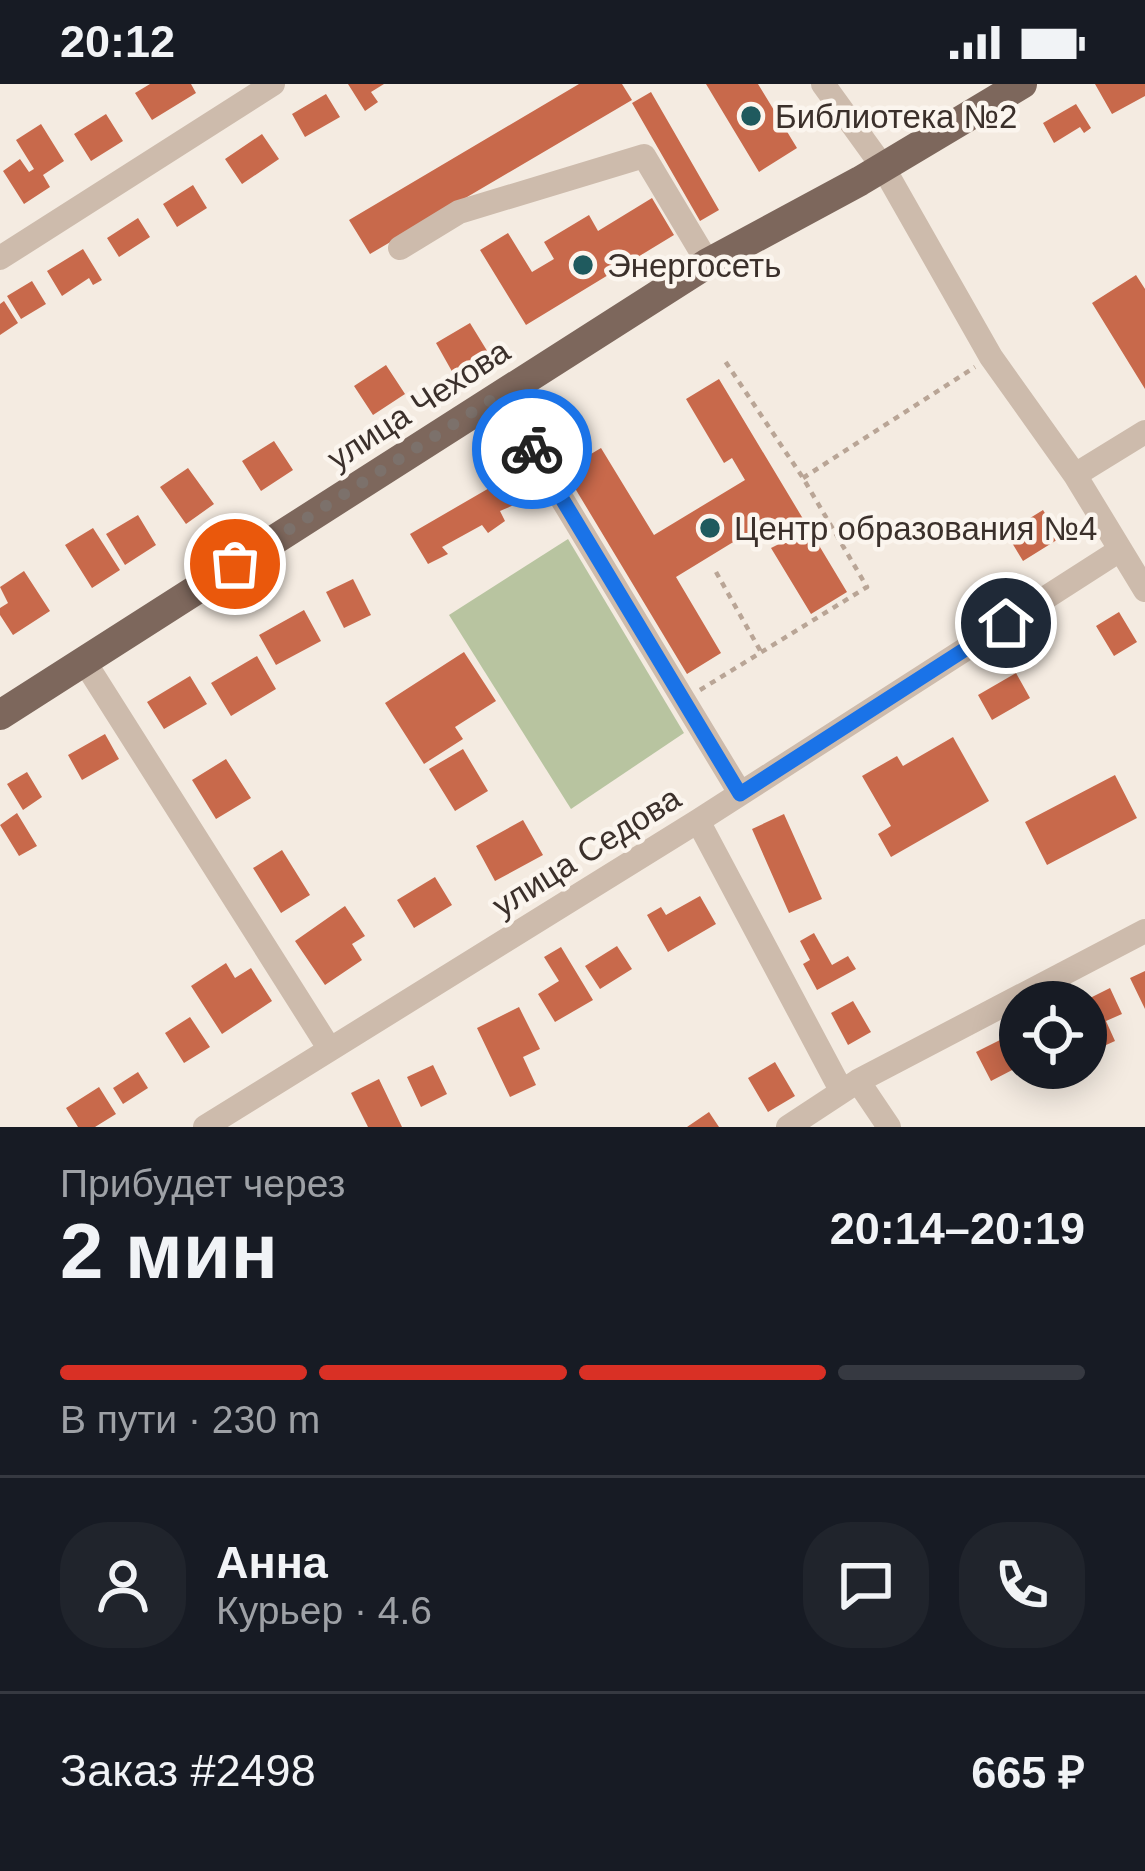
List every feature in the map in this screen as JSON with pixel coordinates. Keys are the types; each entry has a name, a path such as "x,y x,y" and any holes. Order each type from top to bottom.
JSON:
{"main road":[{"name":"улица Чехова","path":"0,715 709,263 1022,84"}],"street":[{"path":"0,258 273,84"},
{"path":"823,84 884,167 991,357 1076,475 1145,590"},
{"path":"400,248 459,212 644,156 709,263"},
{"path":"499,395 740,794"},
{"path":"1076,475 1145,432"},
{"name":"улица Седова","path":"205,1127 698,821 1120,550"},
{"path":"85,661 329,1048"},
{"path":"698,821 849,1086 889,1127"},
{"path":"788,1127 849,1086 1145,931"}],"path":[{"path":"803,478 991,357"},
{"path":"684,700 867,587 803,478 725,361"},
{"path":"716,572 761,652"}],"green space":[{"path":"568,539 684,733 571,809 449,615"}],"building":[{"path":"150,84 191,84 196,93 152,120 135,93"},
{"path":"348,84 384,84 371,92 378,102 365,111"},
{"path":"579,84 622,84 632,100 370,254 349,220"},
{"name":"Библиотека №2","path":"706,84 758,84 797,148 759,172"},
{"path":"1095,84 1145,84 1145,96 1112,114"},
{"path":"651,92 719,210 700,221 632,103"},
{"path":"326,94 340,117 305,137 292,114"},
{"path":"1076,104 1091,128 1084,133 1080,127 1054,143 1043,123"},
{"path":"106,114 123,141 91,161 74,134"},
{"path":"41,124 64,161 43,175 50,187 24,204 3,171 20,159 29,172 34,169 16,140"},
{"path":"262,134 279,159 242,184 225,159"},
{"path":"193,185 207,208 177,227 163,204"},
{"name":"Энергосеть","path":"652,198 674,235 526,325 480,250 508,233 532,272 554,259 544,242 589,215 598,231"},
{"path":"138,218 150,237 119,257 107,238"},
{"path":"83,249 102,280 93,285 89,278 62,296 47,271"},
{"path":"1136,275 1145,289 1145,389 1092,303"},
{"path":"32,281 46,304 21,319 7,296"},
{"path":"4,301 18,323 0,335 0,304"},
{"path":"470,323 489,354 454,375 436,343"},
{"path":"386,365 405,394 373,415 354,386"},
{"name":"Центр образования №4","path":"719,379 847,592 811,614 771,548 779,544 766,522 676,577 721,653 687,674 564,470 601,448 654,535 745,480 732,458 724,463 686,399"},
{"path":"274,441 293,470 261,491 242,461"},
{"path":"188,468 214,504 186,524 160,487"},
{"path":"510,476 523,501 500,511 505,521 488,533 482,525 442,547 448,554 428,564 410,534"},
{"path":"1043,510 1060,538 1023,561 1006,533"},
{"path":"138,515 156,545 125,565 106,534"},
{"path":"93,528 120,570 92,588 65,545"},
{"path":"24,571 50,611 13,635 0,615 0,608 8,603 0,587"},
{"path":"353,579 371,615 344,628 326,592"},
{"path":"304,610 321,641 276,665 259,635"},
{"path":"1119,612 1137,642 1114,656 1096,626"},
{"path":"464,652 496,701 455,727 463,739 424,764 385,703"},
{"path":"257,656 276,689 231,716 211,683"},
{"path":"1016,673 1030,698 992,720 978,695"},
{"path":"190,676 207,704 164,729 147,702"},
{"path":"105,734 119,759 82,780 68,755"},
{"path":"953,737 989,801 891,857 878,834 891,826 862,776 897,756 903,766"},
{"path":"463,749 488,791 455,811 429,769"},
{"path":"226,759 251,798 216,819 192,780"},
{"path":"27,772 42,797 23,810 7,784"},
{"path":"1115,775 1137,818 1047,865 1025,822"},
{"path":"17,813 37,846 19,856 0,825"},
{"path":"784,814 822,899 789,913 752,829"},
{"path":"523,820 543,855 495,881 476,846"},
{"path":"282,850 310,895 281,913 253,868"},
{"path":"435,877 452,905 414,928 397,900"},
{"path":"700,896 716,924 668,952 647,915 661,907 666,915"},
{"path":"345,906 365,936 352,944 362,960 325,985 295,941"},
{"path":"814,933 832,965 848,956 856,969 817,990 803,964 810,960 800,941"},
{"path":"617,946 632,969 600,989 585,966"},
{"path":"561,947 593,1000 555,1022 538,994 559,981 544,957"},
{"path":"226,963 235,978 251,968 272,1001 222,1034 191,986"},
{"path":"1145,971 1145,1009 1130,978"},
{"path":"1107,990 1122,1014 1107,1021"},
{"path":"853,1001 871,1032 848,1045 831,1013"},
{"path":"519,1007 540,1049 523,1057 536,1085 510,1097 477,1028"},
{"path":"190,1017 210,1047 184,1063 165,1033"},
{"path":"999,1040 999,1077 991,1081 976,1052"},
{"path":"775,1062 795,1096 768,1112 748,1078"},
{"path":"433,1065 447,1094 421,1107 407,1077"},
{"path":"138,1072 148,1088 123,1104 113,1088"},
{"path":"379,1079 402,1127 368,1127 351,1093"},
{"path":"99,1087 116,1114 95,1127 78,1127 66,1108"},
{"path":"709,1112 719,1127 687,1127"}],"way so far":[{"path":"235,564 499,395 532,449"}],"place":[{"name":"Библиотека №2","path":"751,116"},
{"name":"Энергосеть","path":"583,265"},
{"name":"Центр образования №4","path":"710,528"}],"route":[{"path":"532,449 740,794 1006,623"}]}
